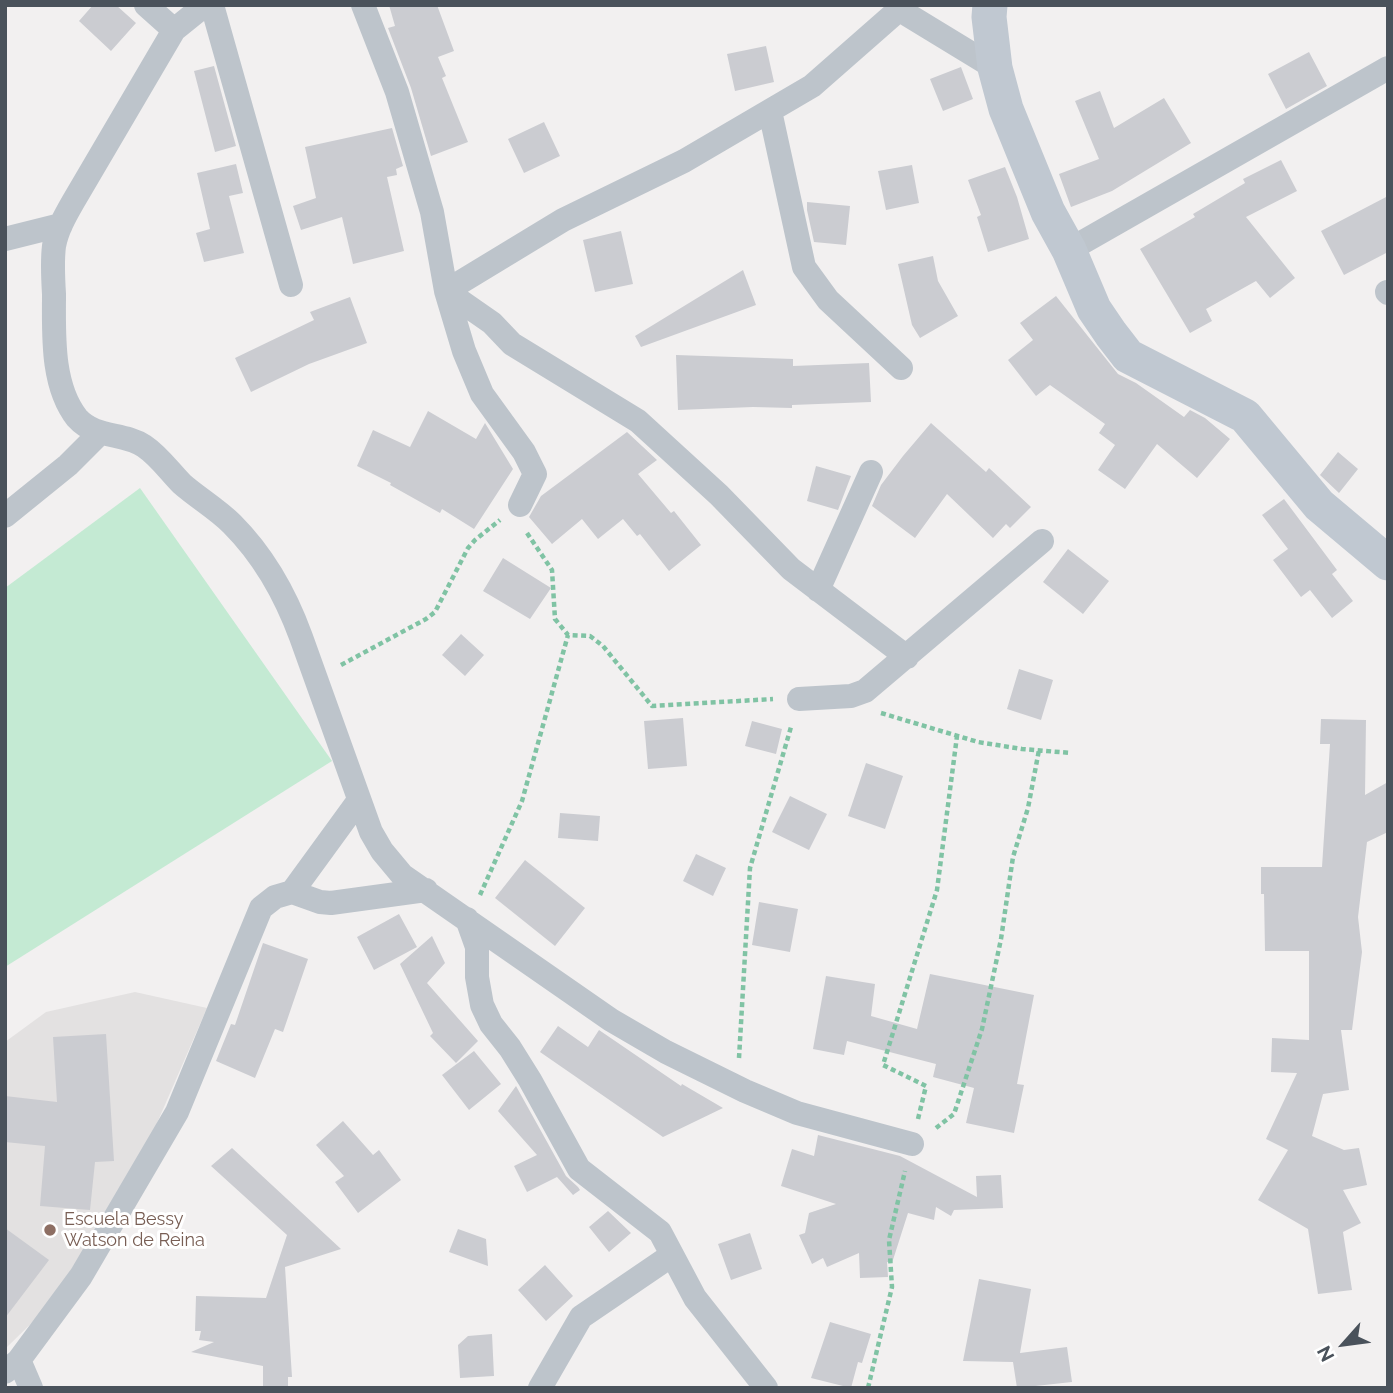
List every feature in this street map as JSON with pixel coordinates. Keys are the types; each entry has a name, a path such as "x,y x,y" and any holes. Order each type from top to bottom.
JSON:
{"street":[{"path":"146,5 174,30"},
{"path":"205,5 174,30 61,225 53,257 54,338 60,378 76,416 99,434 128,439 143,445 183,484 234,525 291,610 371,832 382,851 402,875 611,1020 731,1085 797,1113 912,1144"},
{"path":"212,5 290,285"},
{"path":"363,5 397,92 432,212 446,291 464,351 482,394 524,452 535,474 520,505"},
{"path":"990,5 995,68 1011,122 1048,212 1069,250 1094,309 1128,356 1245,416 1319,505 1388,563"},
{"path":"446,291 562,220 684,161 813,86 901,6 908,15 995,68"},
{"path":"1069,250 1388,68"},
{"path":"770,111 804,267 828,300 901,368"},
{"path":"5,239 61,225"},
{"path":"446,291 492,323 512,344 638,421 719,495 791,569 907,657"},
{"path":"5,516 68,466 99,434"},
{"path":"818,590 872,472"},
{"path":"799,699 851,696 865,691 1042,541"},
{"path":"292,892 359,800"},
{"path":"31,1388 12,1366 81,1276 177,1111 261,908 275,897 292,892 331,903 426,890"},
{"path":"467,919 477,947 477,977 482,1004 491,1024 530,1080 579,1170 660,1232 695,1298 766,1388"},
{"path":"540,1388 580,1317 672,1255"}],"path":[{"path":"520,505 516,515 552,570 555,620 568,635 590,636 603,646 652,706 799,699 750,868 738,1060 731,1085"},
{"path":"316,679 435,612 468,548 520,505"},
{"path":"467,919 522,801 568,635"},
{"path":"851,696 868,709 978,742 1071,754"},
{"path":"868,1388 892,1287 889,1240 926,1086 883,1065 937,890 957,736"},
{"path":"912,1144 954,1114 982,1029 1001,939 1013,857 1028,808 1039,750"}],"shaded area":[{"name":"Escuela Bessy Watson de Reina","path":"135,992 207,1008 144,1153 48,1307 5,1349 5,1042 46,1012"}],"green space":[{"path":"140,488 332,761 5,967 5,588"}],"building":[{"path":"93,5 116,5 136,23 111,51 79,21"},
{"path":"389,5 437,5 454,51 438,57 446,76 442,78 468,142 431,156 411,88 388,28 395,26"},
{"path":"766,46 774,82 735,91 727,54"},
{"path":"1309,52 1327,86 1286,109 1268,74"},
{"path":"214,66 236,146 215,152 194,71"},
{"path":"961,67 973,99 943,111 930,79"},
{"path":"1100,91 1114,128 1164,98 1191,143 1112,191 1071,207 1059,174 1099,159 1075,101"},
{"path":"544,122 560,156 524,173 508,139"},
{"path":"392,128 403,166 396,169 397,175 387,177 404,251 353,264 342,217 301,230 293,206 316,198 305,147"},
{"path":"1281,160 1297,191 1246,217 1295,278 1270,298 1256,281 1206,309 1212,321 1190,333 1140,249 1195,217 1193,214 1245,183 1243,179"},
{"path":"236,164 243,193 229,196 244,253 204,262 196,233 210,229 197,173"},
{"path":"912,165 919,203 886,210 878,171"},
{"path":"1005,167 1029,239 988,252 977,217 981,215 968,180"},
{"path":"1388,196 1388,252 1344,275 1321,231"},
{"path":"807,202 850,206 846,245 814,242"},
{"path":"621,231 633,284 595,292 583,240"},
{"path":"933,256 938,281 958,316 920,338 912,325 898,264"},
{"path":"743,270 756,305 641,347 635,336"},
{"path":"1056,296 1118,374 1136,383 1184,417 1190,410 1205,418 1230,439 1197,478 1157,444 1125,489 1098,470 1115,445 1099,433 1105,424 1050,385 1036,396 1008,360 1033,340 1020,323"},
{"path":"350,297 367,343 309,364 251,392 235,358 314,320 310,312"},
{"path":"676,355 793,359 793,366 869,363 871,402 792,405 792,408 678,410"},
{"path":"428,411 476,439 485,423 513,469 474,529 442,509 440,513 357,466 373,430 410,447"},
{"path":"931,423 986,472 989,468 1031,507 1010,528 1006,524 993,538 947,494 915,538 872,506 881,485"},
{"path":"627,432 657,460 638,474 671,513 674,511 701,545 669,571 640,534 637,536 623,519 598,539 582,519 552,544 529,517 541,496"},
{"path":"1338,452 1358,469 1339,493 1320,475"},
{"path":"816,466 851,476 838,510 807,501"},
{"path":"1284,499 1337,570 1332,574 1353,601 1332,618 1310,590 1301,597 1273,560 1288,549 1262,515"},
{"path":"1068,549 1109,581 1083,614 1043,582"},
{"path":"503,558 551,588 530,619 483,591"},
{"path":"461,634 484,655 465,676 442,655"},
{"path":"1019,669 1053,680 1041,720 1007,709"},
{"path":"683,718 687,766 648,769 644,721"},
{"path":"1321,719 1366,720 1365,795 1388,782 1388,832 1367,842 1358,917 1362,952 1352,1030 1341,1030 1349,1090 1323,1094 1312,1136 1344,1150 1359,1148 1367,1185 1343,1190 1361,1223 1343,1232 1352,1290 1318,1294 1308,1229 1258,1200 1288,1150 1266,1139 1297,1073 1271,1072 1272,1038 1309,1040 1309,951 1265,951 1261,867 1322,867 1330,744 1320,744"},
{"path":"752,721 782,729 776,754 745,746"},
{"path":"866,763 903,776 885,829 848,816"},
{"path":"790,796 827,814 809,850 772,832"},
{"path":"560,813 600,816 598,841 558,838"},
{"path":"696,854 726,868 713,896 683,881"},
{"path":"525,860 585,908 555,946 495,898"},
{"path":"759,902 798,909 790,952 752,945"},
{"path":"399,914 417,947 374,970 357,937"},
{"path":"432,936 445,963 427,983 478,1041 456,1063 430,1036 433,1033 400,964"},
{"path":"263,943 308,959 283,1032 275,1029 255,1078 216,1061 231,1024 235,1025"},
{"path":"930,974 1034,995 1017,1084 1024,1085 1014,1133 966,1123 974,1088 933,1077 936,1064 847,1041 844,1055 813,1049 826,976 875,984 871,1016 917,1029"},
{"path":"558,1026 588,1047 599,1030 681,1086 682,1084 723,1108 663,1137 540,1052"},
{"path":"106,1034 114,1161 95,1162 90,1210 40,1206 45,1146 5,1142 5,1096 57,1102 53,1037"},
{"path":"474,1051 501,1084 469,1110 442,1075"},
{"path":"516,1086 566,1176 580,1190 573,1195 557,1177 527,1192 514,1166 537,1155 498,1111"},
{"path":"343,1121 373,1155 379,1150 401,1180 358,1213 335,1182 344,1176 316,1145"},
{"path":"818,1135 900,1156 977,1197 976,1176 1001,1175 1003,1208 954,1210 951,1216 936,1207 934,1220 908,1213 892,1263 887,1262 888,1277 860,1278 859,1253 827,1267 823,1258 812,1264 799,1235 805,1233 809,1213 836,1204 781,1186 792,1149 814,1156"},
{"path":"232,1148 341,1249 285,1267 292,1377 288,1377 288,1388 263,1388 263,1366 191,1352 214,1342 199,1340 201,1331 195,1331 196,1296 266,1298 287,1235 211,1166"},
{"path":"608,1211 631,1233 609,1252 589,1227"},
{"path":"5,1228 49,1260 5,1318"},
{"path":"458,1229 486,1239 488,1266 449,1252"},
{"path":"750,1233 762,1269 731,1280 718,1244"},
{"path":"545,1265 573,1296 546,1321 518,1290"},
{"path":"979,1279 1031,1289 1020,1353 1067,1347 1072,1382 1017,1388 1013,1362 963,1361"},
{"path":"830,1322 871,1334 862,1363 858,1362 851,1388 811,1378"},
{"path":"492,1334 494,1376 460,1378 458,1345 468,1336"}],"place":[{"name":"Escuela Bessy Watson de Reina","path":"50,1230"}]}
